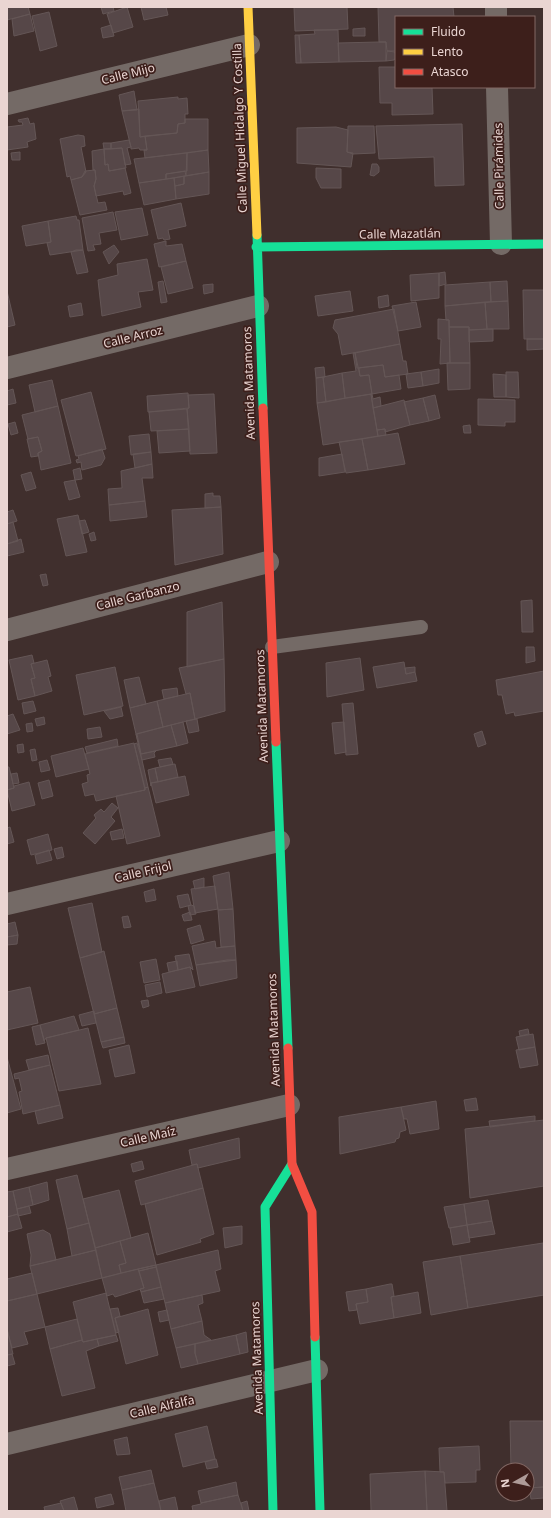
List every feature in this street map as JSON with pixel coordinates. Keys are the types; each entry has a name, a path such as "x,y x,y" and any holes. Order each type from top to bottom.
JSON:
{"street":[{"name":"Calle Miguel Hidalgo Y Costilla","path":"248,7 256,247"},
{"name":"Calle Mijo","path":"7,104 249,45"},
{"name":"Calle Pirámides","path":"498,88 501,244"},
{"name":"Calle Mazatlán","path":"256,247 544,244"},
{"name":"Avenida Matamoros","path":"256,247 289,1105 292,1164 312,1212 320,1511"},
{"name":"Calle Arroz","path":"7,368 258,306"},
{"name":"Calle Garbanzo","path":"7,630 268,562"},
{"name":"Calle Frijol","path":"7,904 279,841"},
{"name":"Calle Maíz","path":"7,1169 289,1105"},
{"name":"Avenida Matamoros","path":"273,1511 265,1206 292,1164"},
{"name":"Calle Alfalfa","path":"7,1444 317,1370"}],"lane":[{"path":"272,647 421,627"}],"building":[{"path":"7,7 28,7 30,14 7,20"},
{"path":"101,7 113,7 114,11 103,14"},
{"path":"127,7 133,27 113,33 107,14"},
{"path":"141,7 166,7 168,15 144,20"},
{"path":"294,7 347,7 348,29 295,31"},
{"path":"378,7 453,7 454,16 395,16 395,51 387,51 386,42 379,42"},
{"path":"49,12 57,46 40,51 32,16"},
{"path":"30,14 34,31 14,36 12,19"},
{"path":"111,25 114,36 103,38 101,28"},
{"path":"365,28 365,36 353,36 353,29"},
{"path":"314,30 338,30 339,62 301,63 299,35 315,34"},
{"path":"295,35 299,35 301,63 296,63"},
{"path":"386,42 386,61 339,62 338,43"},
{"path":"387,51 395,52 394,60 386,61"},
{"path":"379,67 395,67 395,88 432,88 433,114 392,115 392,103 380,103"},
{"path":"134,91 137,110 122,111 119,95"},
{"path":"178,97 178,99 187,98 188,114 185,114 185,123 178,124 177,133 140,137 138,101"},
{"path":"139,109 140,137 145,136 147,150 140,150 139,148 131,149 122,111"},
{"path":"28,118 30,124 34,123 36,139 27,142 28,147 7,150 7,127 23,125 22,122 19,122 18,120"},
{"path":"185,119 208,119 208,150 145,158 144,150 147,150 145,136 177,133 178,124 185,123"},
{"path":"462,124 464,185 435,186 434,157 379,159 376,126"},
{"path":"348,126 374,126 375,153 353,154 347,152"},
{"path":"336,127 348,130 347,152 353,153 351,167 297,163 297,128"},
{"path":"78,135 84,136 85,146 81,147 86,172 82,177 71,180 70,176 67,177 60,139"},
{"path":"129,140 131,147 127,148 131,164 125,165 122,148 111,149 111,143"},
{"path":"103,143 111,143 111,149 104,149"},
{"path":"122,148 126,168 109,171 108,164 105,165 104,149"},
{"path":"104,149 105,165 108,164 109,171 125,168 131,193 124,195 123,191 96,196 94,186 96,179 95,170 93,170 92,151"},
{"path":"208,150 209,172 186,176 187,153"},
{"path":"20,152 20,160 12,160 11,153"},
{"path":"187,153 187,171 166,174 166,179 139,183 134,159"},
{"path":"372,164 377,164 379,167 379,172 374,176 370,175"},
{"path":"316,168 341,169 341,188 321,188 316,178"},
{"path":"95,170 96,179 94,186 98,203 105,202 107,210 80,215 71,180 82,177 85,171"},
{"path":"185,171 186,176 166,179 166,174"},
{"path":"209,172 209,194 176,199 175,186 184,184 184,176"},
{"path":"184,176 184,184 175,186 174,178"},
{"path":"174,178 176,199 144,205 139,183"},
{"path":"181,203 186,226 168,230 170,239 158,239 151,210"},
{"path":"142,208 148,235 121,240 115,212"},
{"path":"113,212 117,230 99,233 101,244 93,245 95,250 88,251 82,218"},
{"path":"76,216 77,220 79,220 83,250 50,255 47,243 51,242 48,221"},
{"path":"48,221 51,242 26,246 22,226"},
{"path":"166,241 166,246 182,244 186,261 159,267 154,244"},
{"path":"114,245 119,252 109,264 103,252"},
{"path":"83,250 88,272 77,274 71,252"},
{"path":"147,259 153,290 138,292 141,307 102,316 98,280 118,275 117,264"},
{"path":"186,261 193,288 168,294 161,267"},
{"path":"445,272 446,284 439,286 439,273"},
{"path":"439,273 439,298 411,301 410,275"},
{"path":"163,281 167,302 161,303 158,282"},
{"path":"507,281 508,301 491,302 490,282"},
{"path":"490,282 491,302 445,306 445,285"},
{"path":"213,284 213,292 204,294 203,285"},
{"path":"523,290 544,290 544,339 524,339"},
{"path":"7,291 15,325 7,327"},
{"path":"350,291 353,311 318,316 315,296"},
{"path":"388,295 389,306 379,308 378,297"},
{"path":"508,301 509,329 487,329 485,302"},
{"path":"416,302 421,327 398,331 392,306"},
{"path":"485,302 487,329 469,330 469,327 449,327 449,320 446,320 445,306"},
{"path":"81,303 83,315 70,317 68,306"},
{"path":"394,309 400,344 342,355 338,334 333,328 335,320"},
{"path":"438,319 449,320 450,363 440,364 441,339 438,339"},
{"path":"449,327 469,327 470,363 450,363"},
{"path":"493,329 493,341 469,342 469,330"},
{"path":"527,339 544,339 544,349 527,350"},
{"path":"400,344 403,361 406,361 408,374 385,377 383,365 357,368 355,353"},
{"path":"353,353 355,353 360,376 369,375 372,394 345,398 342,373 356,371"},
{"path":"447,363 470,363 470,389 448,390"},
{"path":"383,365 385,377 399,375 401,389 372,394 369,375 360,376 359,368"},
{"path":"324,367 325,377 316,378 315,368"},
{"path":"439,369 439,383 423,386 421,372"},
{"path":"421,372 423,386 408,388 406,374"},
{"path":"506,372 518,372 519,398 506,397"},
{"path":"342,373 345,398 326,402 323,377"},
{"path":"493,374 506,375 506,397 494,397"},
{"path":"323,377 326,402 317,403 316,378"},
{"path":"52,380 58,406 35,412 29,385"},
{"path":"13,389 16,403 7,405 7,391"},
{"path":"91,392 106,449 76,456 61,400"},
{"path":"188,393 189,408 148,412 147,396"},
{"path":"214,394 217,453 190,454 187,409 189,408 188,395"},
{"path":"371,394 373,399 380,397 381,406 373,408"},
{"path":"371,394 378,436 323,445 317,403"},
{"path":"435,395 440,418 429,421 423,398"},
{"path":"423,398 429,421 410,425 404,402"},
{"path":"478,399 515,400 515,422 505,422 505,426 478,425"},
{"path":"404,400 410,425 385,432 385,429 377,430 373,408"},
{"path":"58,406 71,463 41,470 38,453 42,451 38,437 28,439 22,415"},
{"path":"187,409 189,429 151,431 149,412"},
{"path":"15,422 18,433 11,435 8,424"},
{"path":"470,425 471,433 464,433 463,426"},
{"path":"189,429 190,451 159,453 157,431"},
{"path":"385,429 386,435 378,436 377,430"},
{"path":"398,433 405,464 368,470 362,439"},
{"path":"149,434 151,452 131,455 129,436"},
{"path":"38,437 42,451 38,453 38,456 31,457 27,439"},
{"path":"362,439 368,470 346,473 339,442"},
{"path":"102,449 105,458 101,465 82,470 81,462 77,463 76,460 79,459 78,456"},
{"path":"151,452 152,464 135,468 133,454"},
{"path":"342,454 345,472 319,476 319,458"},
{"path":"152,464 153,478 142,478 145,501 109,505 108,489 122,488 121,471"},
{"path":"80,468 82,479 75,480 73,470"},
{"path":"31,472 36,488 26,491 21,475"},
{"path":"75,480 80,497 69,500 64,482"},
{"path":"213,493 213,496 220,496 221,507 205,508 205,494"},
{"path":"145,501 147,517 110,521 109,505"},
{"path":"221,507 223,554 175,565 172,510"},
{"path":"13,510 17,521 7,524 7,512"},
{"path":"78,515 87,552 66,556 57,519"},
{"path":"85,520 89,532 82,534 79,521"},
{"path":"13,522 18,541 7,544 7,524"},
{"path":"94,532 96,540 91,541 89,534"},
{"path":"21,539 24,552 7,556 7,544"},
{"path":"46,574 48,585 43,586 40,575"},
{"path":"532,600 533,632 522,632 521,601"},
{"path":"222,602 224,659 187,667 187,612"},
{"path":"526,647 534,647 535,661 526,663"},
{"path":"32,655 34,663 31,664 35,678 31,679 35,696 18,700 9,660"},
{"path":"360,658 364,690 327,697 326,663"},
{"path":"224,659 225,711 195,719 190,693 186,694 179,668"},
{"path":"47,660 51,676 48,677 52,691 35,696 31,679 35,678 31,664"},
{"path":"404,662 406,674 415,672 417,681 377,688 373,667"},
{"path":"115,667 123,706 84,715 76,675"},
{"path":"415,667 415,672 406,674 405,668"},
{"path":"544,671 544,711 515,716 514,712 506,714 502,695 498,695 496,680"},
{"path":"139,677 146,704 130,708 124,680"},
{"path":"177,688 178,696 164,699 162,690"},
{"path":"190,693 195,719 163,727 157,701"},
{"path":"33,701 36,711 24,714 22,703"},
{"path":"157,701 163,727 136,734 130,708"},
{"path":"353,703 358,754 346,755 342,704"},
{"path":"121,707 123,716 110,719 104,711"},
{"path":"13,714 20,730 7,734 7,716"},
{"path":"44,717 45,724 37,726 35,719"},
{"path":"197,719 199,731 189,733 186,721"},
{"path":"183,722 188,743 177,746 171,725"},
{"path":"344,722 346,752 335,754 332,723"},
{"path":"32,723 33,731 27,732 26,724"},
{"path":"171,725 177,746 141,754 137,734"},
{"path":"100,727 102,737 88,739 87,729"},
{"path":"482,731 486,744 478,747 474,734"},
{"path":"136,734 141,754 156,751 154,753 155,757 142,760"},
{"path":"117,739 118,746 87,753 85,747"},
{"path":"134,743 145,790 96,801 94,794 85,796 82,784 88,782 87,775 90,774 85,754"},
{"path":"137,743 148,787 145,788 134,744"},
{"path":"23,744 24,752 18,753 17,745"},
{"path":"83,748 89,769 56,777 51,756"},
{"path":"35,749 37,760 32,761 30,750"},
{"path":"171,758 173,764 160,767 158,760"},
{"path":"47,760 50,770 41,772 39,762"},
{"path":"175,764 178,777 158,782 155,768"},
{"path":"7,767 9,767 14,788 7,790"},
{"path":"155,768 158,782 151,783 151,786 148,770"},
{"path":"17,773 19,783 13,784 11,774"},
{"path":"185,776 189,795 156,803 151,783"},
{"path":"49,780 53,796 42,799 38,783"},
{"path":"29,782 35,805 12,811 7,790 14,788 14,786"},
{"path":"148,787 160,836 127,844 116,796 145,790 145,788"},
{"path":"112,803 118,808 111,817 115,821 95,844 83,833 96,818 94,815 101,809 104,812"},
{"path":"10,827 14,842 7,844 7,828"},
{"path":"122,829 124,838 112,840 110,832"},
{"path":"48,834 52,850 31,855 27,840"},
{"path":"62,847 64,857 57,859 54,849"},
{"path":"49,850 52,860 37,864 35,855"},
{"path":"229,872 233,909 218,910 213,876"},
{"path":"204,878 204,887 195,889 193,881"},
{"path":"215,886 218,909 195,913 191,889"},
{"path":"154,889 156,900 146,902 144,892"},
{"path":"188,894 191,905 180,908 177,896"},
{"path":"92,903 102,952 80,958 68,908"},
{"path":"188,906 194,906 196,914 190,915"},
{"path":"233,909 235,946 221,947 218,910"},
{"path":"190,912 192,920 184,921 182,915"},
{"path":"128,916 131,927 124,928 122,917"},
{"path":"15,922 18,935 7,937 7,924"},
{"path":"200,925 204,940 191,944 187,929"},
{"path":"18,935 17,944 7,945 7,937"},
{"path":"215,941 216,948 235,946 236,960 196,965 192,946"},
{"path":"104,951 117,1008 94,1014 80,958"},
{"path":"189,954 193,970 190,967 178,970 175,956"},
{"path":"156,959 160,980 144,983 140,962"},
{"path":"236,960 237,978 200,986 196,965"},
{"path":"177,961 178,970 169,972 167,963"},
{"path":"190,967 195,987 166,993 162,974"},
{"path":"160,982 162,993 147,997 145,985"},
{"path":"30,987 38,1023 7,1030 7,992"},
{"path":"148,1000 149,1006 143,1008 141,1001"},
{"path":"117,1008 124,1037 101,1042 94,1014"},
{"path":"94,1011 96,1023 82,1026 79,1015"},
{"path":"74,1016 79,1030 46,1038 44,1041 40,1025"},
{"path":"40,1025 45,1043 36,1045 32,1027"},
{"path":"88,1028 101,1084 59,1091 46,1038"},
{"path":"528,1029 529,1034 520,1036 519,1031"},
{"path":"533,1034 535,1047 519,1050 516,1037"},
{"path":"124,1037 125,1043 103,1048 101,1042"},
{"path":"129,1045 135,1073 115,1077 109,1050"},
{"path":"535,1047 538,1065 520,1068 516,1050"},
{"path":"48,1055 50,1065 29,1070 26,1060"},
{"path":"7,1057 21,1109 7,1113"},
{"path":"50,1065 60,1105 23,1114 19,1092 22,1091 19,1078 15,1079 14,1074"},
{"path":"476,1098 478,1110 466,1111 464,1100"},
{"path":"436,1101 439,1129 410,1134 407,1119 404,1119 401,1107"},
{"path":"60,1105 63,1118 38,1124 35,1111"},
{"path":"401,1107 406,1130 400,1132 399,1138 396,1139 395,1142 340,1154 339,1117"},
{"path":"535,1116 535,1121 490,1127 489,1121"},
{"path":"544,1120 544,1186 470,1198 465,1129"},
{"path":"239,1138 240,1158 198,1168 197,1164 192,1165 189,1150"},
{"path":"142,1161 144,1169 133,1172 131,1164"},
{"path":"197,1164 203,1188 141,1205 135,1181"},
{"path":"77,1175 89,1223 67,1229 56,1180"},
{"path":"47,1182 49,1200 33,1205 29,1187"},
{"path":"29,1187 33,1205 17,1209 13,1191"},
{"path":"203,1188 214,1234 200,1239 201,1242 157,1255 145,1204"},
{"path":"119,1190 131,1238 95,1248 83,1199"},
{"path":"13,1191 18,1214 7,1217 7,1192"},
{"path":"488,1200 492,1221 467,1225 464,1204"},
{"path":"464,1204 467,1225 449,1228 444,1207"},
{"path":"29,1206 31,1213 18,1216 17,1209"},
{"path":"18,1214 22,1228 7,1232 7,1217"},
{"path":"492,1221 495,1234 469,1238 467,1225"},
{"path":"89,1223 96,1250 72,1256 67,1229"},
{"path":"467,1225 470,1242 453,1245 450,1228"},
{"path":"242,1226 242,1244 225,1248 223,1228"},
{"path":"43,1230 50,1234 56,1260 30,1266 31,1255 27,1234"},
{"path":"148,1233 156,1265 121,1273 119,1265 126,1263 120,1241"},
{"path":"120,1241 126,1263 119,1265 121,1273 102,1278 95,1248"},
{"path":"543,1243 544,1295 468,1308 460,1256"},
{"path":"96,1250 102,1278 37,1294 30,1266"},
{"path":"218,1250 221,1269 215,1271 220,1291 165,1303 156,1265"},
{"path":"460,1256 468,1308 431,1315 423,1262"},
{"path":"156,1265 156,1267 139,1271 138,1269"},
{"path":"156,1267 161,1287 141,1292 140,1289 144,1288 139,1271"},
{"path":"138,1269 144,1288 115,1297 113,1294 107,1296 102,1278"},
{"path":"32,1273 37,1294 7,1301 7,1279"},
{"path":"392,1284 394,1296 391,1297 394,1318 360,1324 356,1304 368,1302 366,1289"},
{"path":"161,1287 164,1299 144,1303 141,1292"},
{"path":"366,1289 368,1302 356,1304 357,1310 349,1311 346,1292"},
{"path":"418,1292 421,1313 394,1318 391,1297"},
{"path":"106,1293 116,1335 83,1342 73,1302"},
{"path":"37,1294 45,1327 24,1332 28,1344 12,1348 7,1329 7,1301"},
{"path":"202,1295 203,1303 198,1305 202,1321 171,1329 165,1303"},
{"path":"118,1308 120,1316 115,1318 119,1332 116,1333 110,1309"},
{"path":"148,1309 158,1355 126,1364 115,1318"},
{"path":"167,1310 169,1320 160,1322 158,1312"},
{"path":"77,1319 82,1340 50,1349 45,1327"},
{"path":"202,1321 204,1335 211,1340 176,1348 171,1329"},
{"path":"7,1329 13,1354 7,1355"},
{"path":"246,1332 248,1352 240,1354 236,1335"},
{"path":"116,1335 118,1341 99,1346 97,1339"},
{"path":"236,1335 240,1354 198,1364 195,1353 195,1344"},
{"path":"97,1339 99,1346 86,1351 95,1388 62,1396 50,1349 82,1340 83,1342"},
{"path":"195,1344 195,1353 198,1364 181,1368 176,1348"},
{"path":"12,1354 15,1364 7,1366 7,1355"},
{"path":"510,1421 544,1421 544,1487 535,1488 535,1462 511,1462"},
{"path":"207,1426 215,1459 183,1467 175,1434"},
{"path":"127,1437 130,1454 117,1455 114,1440"},
{"path":"479,1446 480,1470 476,1470 476,1482 445,1483 444,1472 440,1472 439,1448"},
{"path":"216,1459 218,1467 207,1469 205,1462"},
{"path":"151,1470 154,1483 122,1490 119,1477"},
{"path":"425,1471 444,1472 447,1511 427,1511"},
{"path":"425,1471 427,1511 371,1511 370,1474"},
{"path":"236,1482 238,1495 201,1503 198,1491"},
{"path":"154,1483 161,1511 126,1511 122,1490"},
{"path":"544,1487 544,1498 535,1499 535,1488"},
{"path":"111,1494 114,1504 97,1508 95,1498"},
{"path":"238,1495 243,1511 193,1511 192,1506"},
{"path":"74,1497 78,1511 64,1511 60,1501"},
{"path":"175,1497 178,1511 161,1511 159,1501"},
{"path":"247,1501 249,1511 243,1511 241,1503"},
{"path":"61,1503 64,1511 45,1511 44,1507"}],"traffic: fast":[{"path":"257,235 263,408"},
{"path":"256,247 544,244"},
{"path":"276,742 288,1048"},
{"path":"273,1511 265,1207 292,1164"},
{"path":"315,1337 320,1511"}],"traffic: slow":[{"path":"248,7 257,235"}],"traffic: jam":[{"path":"263,408 276,742"},
{"path":"288,1048 292,1164 312,1212 315,1337"}]}
